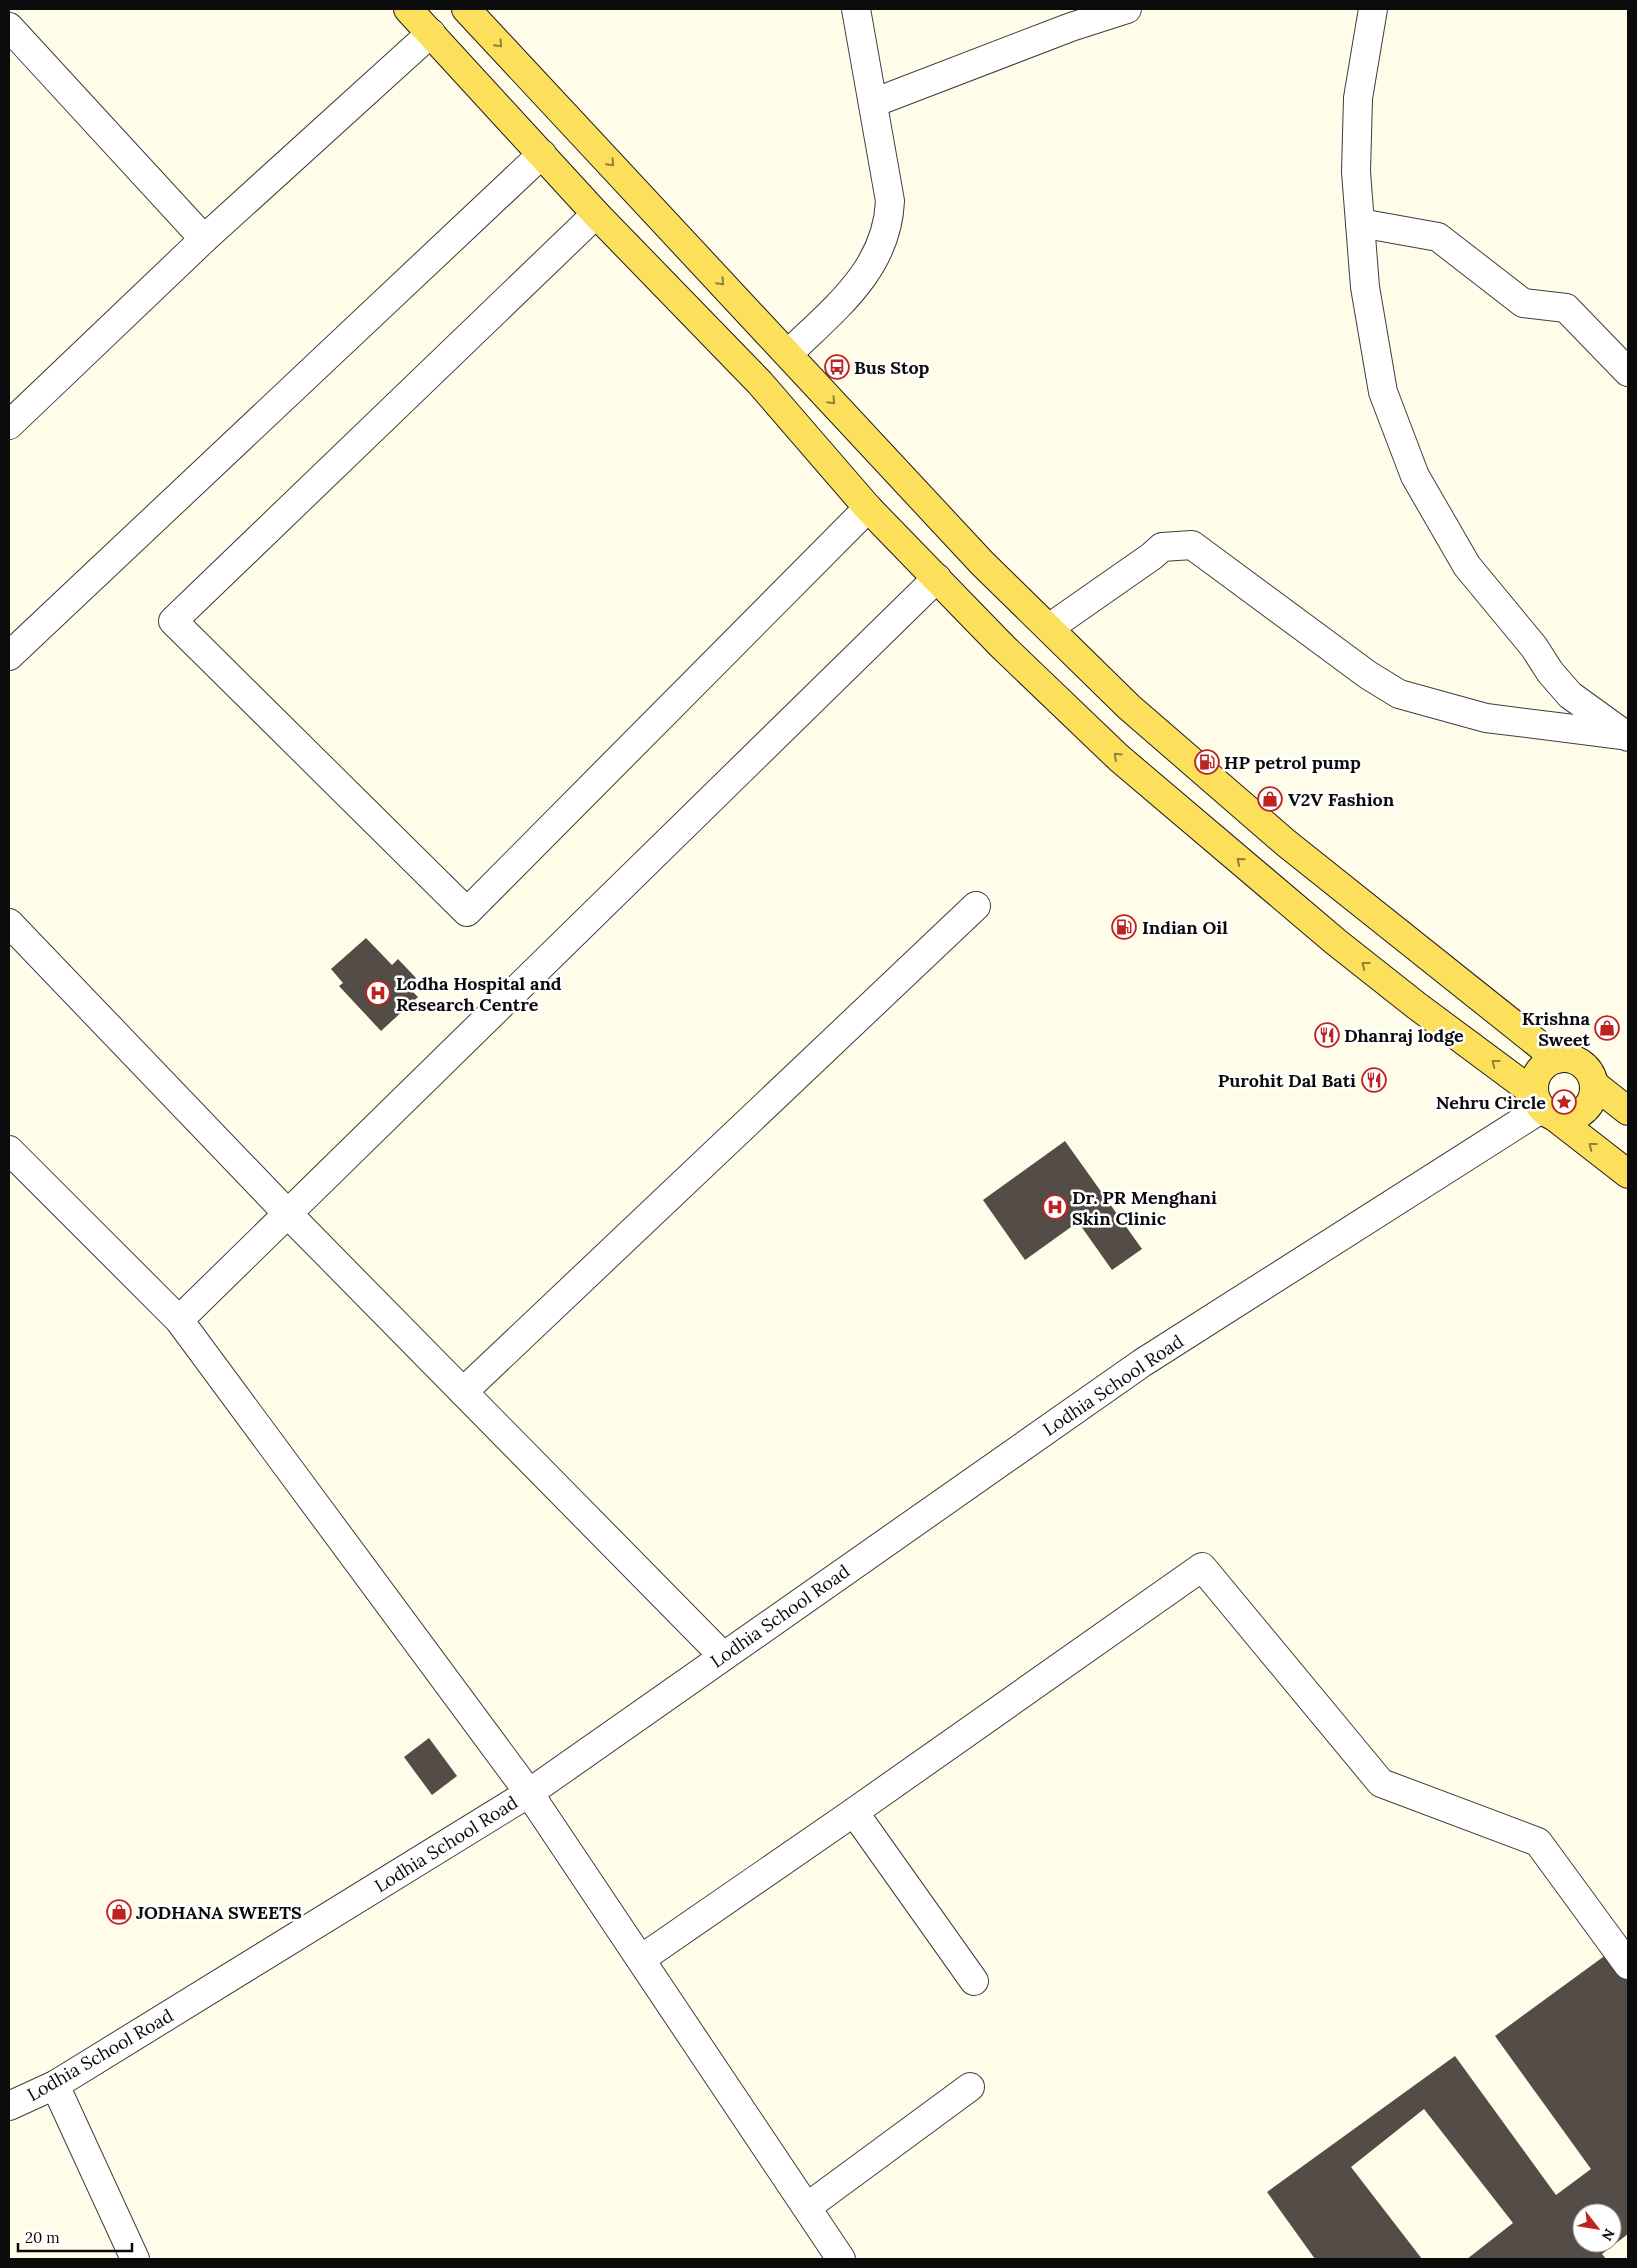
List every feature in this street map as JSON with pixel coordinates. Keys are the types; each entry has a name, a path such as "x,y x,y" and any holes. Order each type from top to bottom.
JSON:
{"main road":[{"path":"408,9 596,214 760,383 868,508 1003,647 1119,758 1336,942 1628,1174"},
{"path":"466,9 982,563 1129,707 1286,843 1557,1059"},
{"path":"1570,1058 1582,1063 1590,1072 1594,1084 1592,1099 1584,1111 1571,1118 1544,1106 1534,1081 1538,1071 1547,1063 1557,1059 1570,1058"},
{"path":"1594,1084 1628,1111"}],"street":[{"path":"788,354 855,288 879,252 889,219 890,201 856,9"},
{"path":"873,103 1071,27 1127,9"},
{"path":"1373,9 1358,98 1356,172 1365,288 1383,392 1415,476 1467,566 1534,647 1550,672 1570,695 1626,736"},
{"path":"9,27 204,239"},
{"path":"9,425 204,239 431,33"},
{"path":"9,656 542,154"},
{"path":"596,214 173,621 467,912 868,508"},
{"path":"1360,223 1438,237 1523,303 1566,308 1628,372"},
{"path":"1049,628 1152,556 1162,546 1192,544 1368,675 1399,694 1486,718 1626,736"},
{"path":"179,1320 937,578"},
{"path":"463,1392 976,906"},
{"path":"9,923 288,1214 723,1656"},
{"name":"Lodhia School Road","path":"9,2106 55,2085 530,1793 1142,1363 1544,1106"},
{"path":"9,1150 179,1320 530,1793 841,2259"},
{"path":"640,1959 854,1812 1202,1567 1381,1782 1538,1842 1628,1965"},
{"path":"854,1812 974,1981"},
{"path":"55,2085 135,2259"},
{"path":"806,2207 970,2087"}],"building":[{"path":"366,938 392,965 398,959 416,978 407,986 418,997 381,1031 339,986 343,983 331,969"},
{"path":"1065,1141 1142,1249 1112,1270 1078,1222 1025,1260 983,1200"},
{"path":"429,1738 457,1776 432,1795 404,1757"},
{"path":"1614,1949 1628,1968 1628,2234 1622,2239 1622,2203 1572,2203 1572,2253 1603,2253 1602,2254 1606,2259 1467,2259 1513,2223 1424,2109 1351,2167 1422,2259 1315,2259 1267,2192 1455,2056 1556,2195 1591,2169 1495,2036"}],"place":[{"name":"Bus Stop","path":"837,367"},
{"name":"HP petrol pump","path":"1207,762"},
{"name":"V2V Fashion","path":"1270,799"},
{"name":"Indian Oil","path":"1124,927"},
{"name":"Lodha Hospital and Research Centre","path":"378,993"},
{"name":"Krishna Sweet","path":"1607,1028"},
{"name":"Dhanraj lodge","path":"1327,1035"},
{"name":"Purohit Dal Bati","path":"1374,1080"},
{"name":"Nehru Circle","path":"1564,1102"},
{"name":"Dr. PR Menghani Skin Clinic","path":"1055,1207"},
{"name":"JODHANA SWEETS","path":"119,1912"}]}
